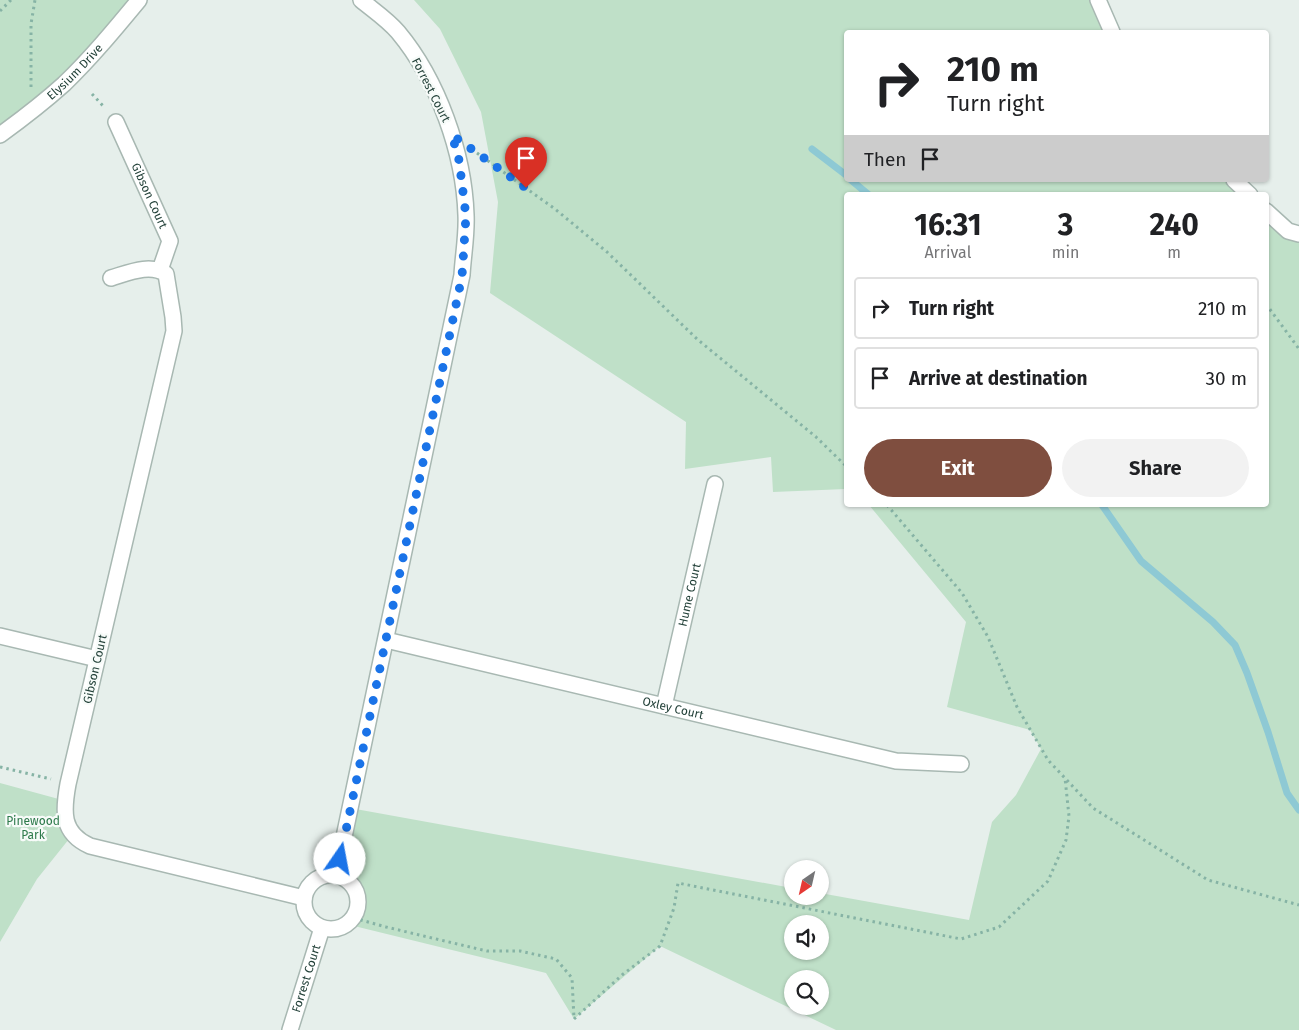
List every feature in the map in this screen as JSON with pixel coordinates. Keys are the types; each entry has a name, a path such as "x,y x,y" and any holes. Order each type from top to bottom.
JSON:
{"street":[{"name":"Elysium Drive","path":"0,135 32,111 80,68 139,0"},
{"name":"Forrest Court","path":"336,875 462,276 466,216 459,160 445,111 422,67 398,32 360,0"},
{"path":"1098,0 1111,30"},
{"name":"Gibson Court","path":"116,122 170,240 160,270 166,274 168,279 174,331 68,784 64,811 69,828 79,841 99,848 304,898"},
{"path":"1236,182 1247,192"},
{"path":"1269,214 1288,232 1299,234"},
{"path":"111,278 139,270 160,270"},
{"name":"Hume Court","path":"664,706 715,484"},
{"path":"0,636 97,659"},
{"name":"Oxley Court","path":"386,640 896,761 961,764"},
{"path":"326,875 336,875 346,880 354,888 358,897 358,908 354,918 336,929 322,928 308,918 304,908 304,898 308,887 316,880 326,875"},
{"name":"Forrest Court","path":"290,1030 322,928"}],"path":[{"path":"0,11 11,0"},
{"path":"32,111 30,82 31,24 35,0"},
{"path":"452,135 556,210 607,252 697,339 816,437 844,464"},
{"path":"1269,308 1299,349"},
{"path":"889,507 962,593 988,637 1016,707 1048,760 1094,808 1208,880 1299,905"},
{"path":"0,767 68,784"},
{"path":"354,918 487,951 520,951 556,959 572,978 574,1020 622,974 660,946 674,908 678,883 961,939 999,927 1048,881 1063,848 1069,816 1065,778"}],"green space":[{"path":"0,0 139,0 96,51 0,133"},
{"path":"414,0 1098,0 1111,30 844,30 844,182 1237,182 1247,192 844,192 844,489 773,492 771,457 685,469 686,422 490,293 498,202 481,112 440,29"},
{"path":"1269,213 1299,234 1299,1030 836,1030 805,1015 829,1015 829,970 784,970 784,1005 660,946 574,1019 546,973 346,924 357,908 346,880 350,808 784,887 784,905 829,905 829,895 969,920 992,822 1016,795 1041,749 1030,730 947,707 966,622 871,507 1269,507"},
{"name":"Pinewood Park","path":"0,783 66,801 73,834 37,879 0,942"}],"waterway":[{"path":"812,149 844,173"},
{"path":"853,182 865,192"},
{"path":"1103,507 1141,561 1213,622 1235,645 1268,732 1287,793 1299,810"}],"route":[{"path":"340,859 462,276 466,216 459,160 452,135 526,188"}]}
